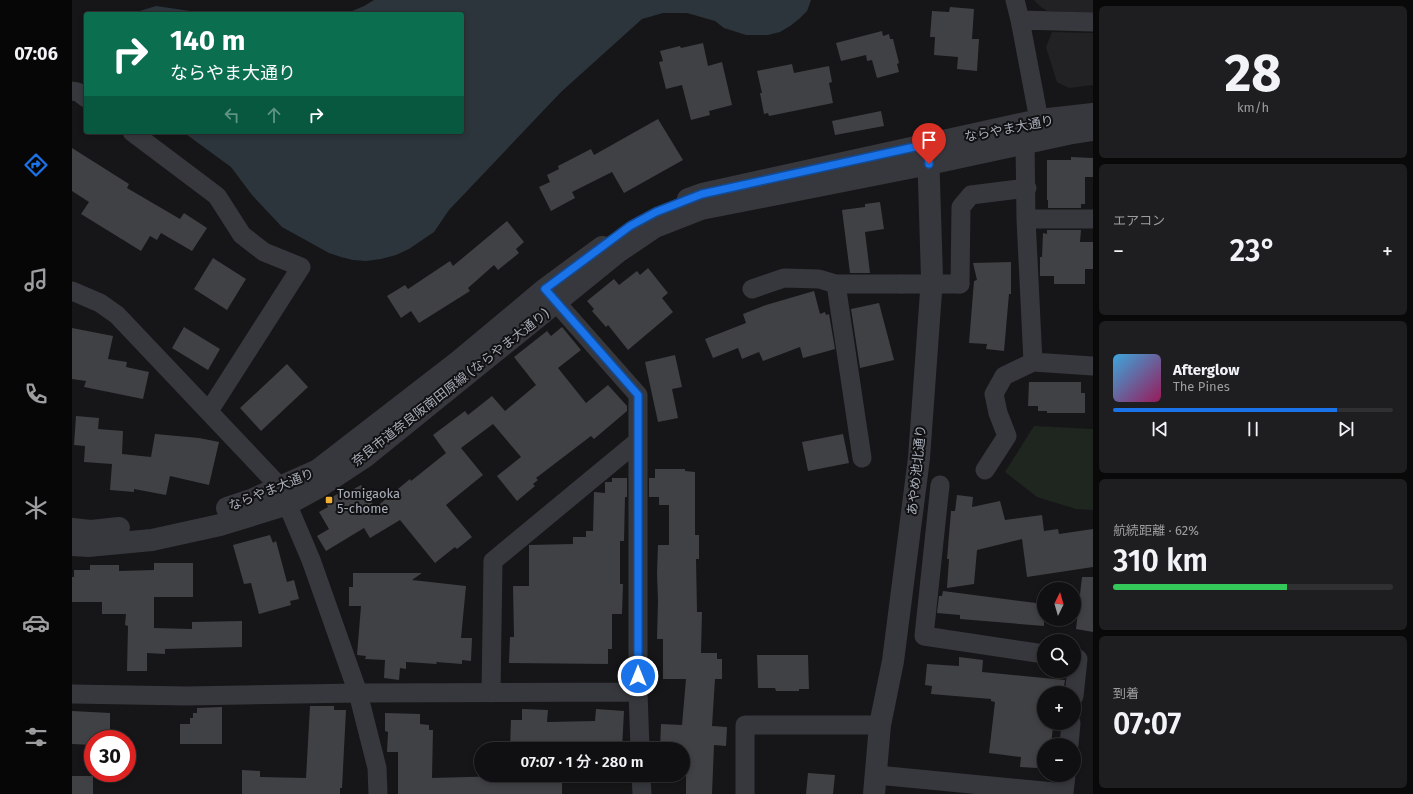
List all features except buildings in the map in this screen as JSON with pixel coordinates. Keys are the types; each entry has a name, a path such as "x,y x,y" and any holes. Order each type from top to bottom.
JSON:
{"street":[{"path":"1015,0 1039,120 1025,142 1027,188 1026,219 1033,362"},
{"path":"1020,20 1093,22"},
{"path":"72,91 78,92 84,96"},
{"name":"ならやま大通り","path":"72,529 91,531 152,525 210,513 251,500 284,495 459,361 551,296 630,226 656,212 702,194 929,154 1039,120 1093,114"},
{"path":"929,154 1025,142 1093,130"},
{"path":"135,134 217,196 242,235 264,252 301,268 209,411"},
{"name":"あやめ池北通り","path":"876,785 880,726 893,661 919,458 932,278 929,154"},
{"path":"752,289 784,278 819,279 836,284 960,284 961,207 971,195 1027,188"},
{"path":"1026,219 1093,219"},
{"path":"836,284 862,458"},
{"path":"72,291 100,303 117,315 209,411 284,495 311,560 358,693 377,768 378,794"},
{"path":"551,296 638,395 638,692 640,742"},
{"path":"985,470 1007,436 998,413 994,394 1004,376 1033,362 1093,366"},
{"path":"490,694 493,561 638,441"},
{"path":"940,485 924,636 1037,653"},
{"path":"72,545 88,546 152,540 220,525 284,495"},
{"path":"1076,686 1082,659"},
{"path":"72,694 187,696 358,693 490,694 638,692"},
{"path":"745,794 745,725 880,726"},
{"path":"641,782 642,794"},
{"path":"876,785 1067,787"}],"shaded area":[{"path":"374,0 811,0 807,11 799,19 780,32 768,35 746,35 724,28 715,21 687,13 663,13 642,19 561,92 449,210 434,232 409,249 396,255 366,261 353,260 329,253 282,227 252,195 231,167 186,134 464,134 464,12 350,12"},
{"path":"1034,0 1093,0 1093,13 1047,11"},
{"path":"156,6 197,12 136,12"},
{"path":"1052,32 1093,33 1093,85 1069,88 1057,82 1046,47"},
{"path":"1034,426 1093,429 1093,510 1076,509 1037,497 1005,472"}],"place":[{"name":"Tomigaoka 5-chome","path":"329,500"}],"route":[{"path":"638,676 638,395 545,289 630,226 656,212 702,194 928,144 929,164"}]}
